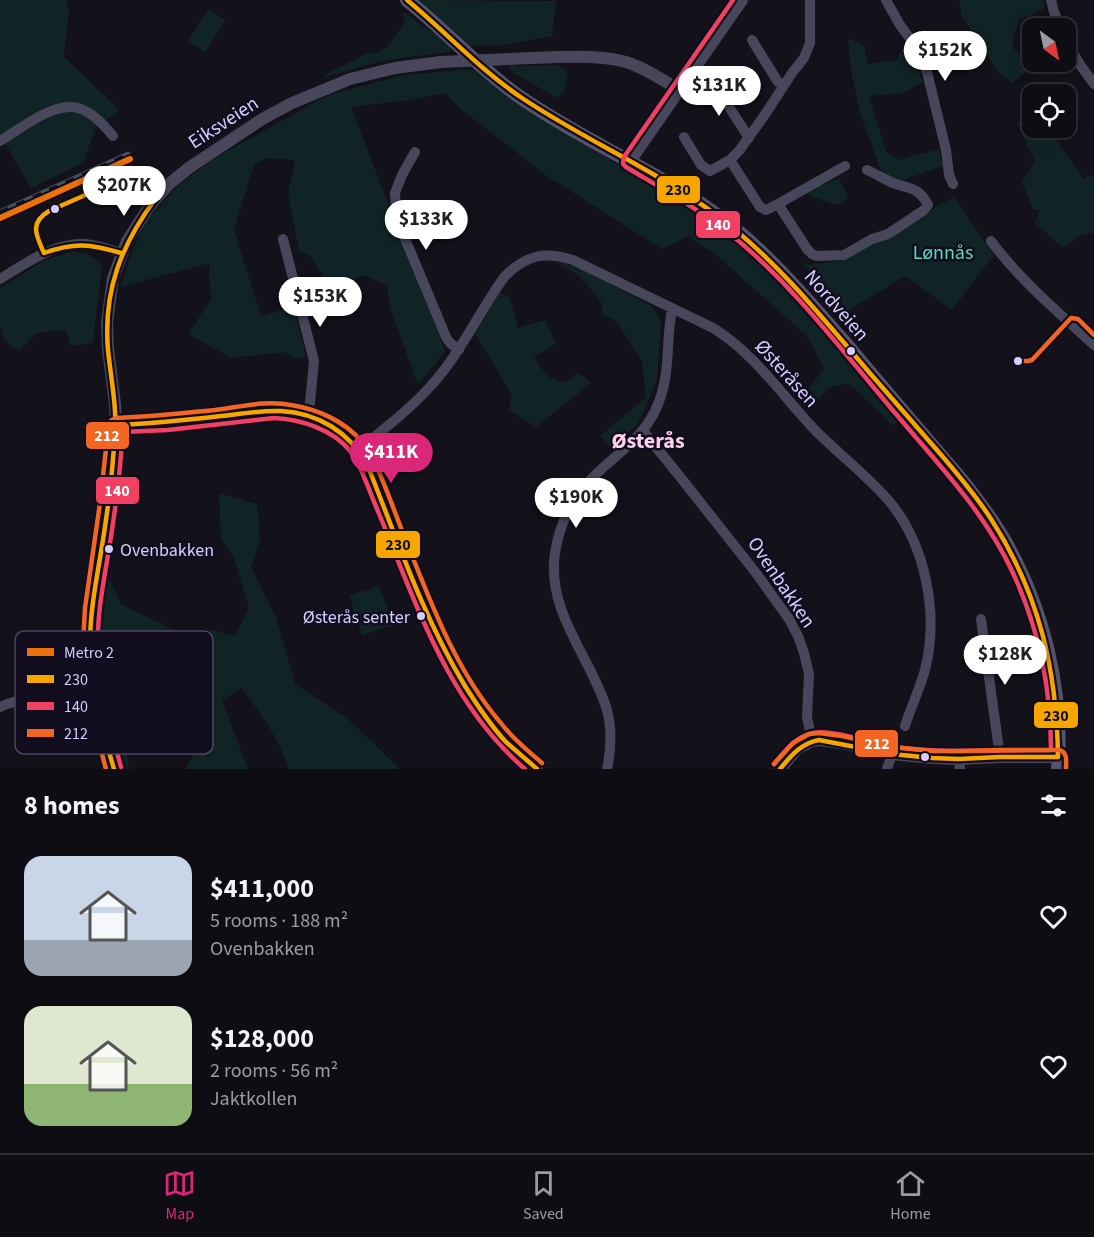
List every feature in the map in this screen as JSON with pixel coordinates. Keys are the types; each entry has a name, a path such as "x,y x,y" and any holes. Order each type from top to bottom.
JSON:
{"main road":[{"name":"Nordveien","path":"407,0 520,97 696,200 746,238 816,310 979,501 1006,542 1030,593 1041,624 1056,690 1059,732 1058,763"}],"street":[{"path":"630,161 742,0"},
{"path":"684,137 705,168 710,171 730,160 804,58 810,43 810,0"},
{"path":"886,0 914,44 927,72 946,150 949,176 953,184"},
{"path":"1050,0 1057,18"},
{"path":"752,40 778,82 783,85"},
{"path":"1076,58 1094,84"},
{"name":"Eiksveien","path":"91,631 116,425 107,323 113,278 127,240 142,217 169,184 197,162 264,118 292,103 350,79 395,68 441,62 510,59 615,60 635,66 680,90"},
{"path":"713,82 748,138"},
{"path":"0,141 42,115 73,107 87,112 102,122 113,136"},
{"path":"415,152 395,193 396,210 401,229 446,337 459,350"},
{"path":"730,160 760,207 766,210 845,166"},
{"path":"778,204 812,254 818,256 844,255 872,239 888,234 928,205 914,188 893,183 867,170"},
{"path":"283,239 314,361 310,403 305,416"},
{"path":"991,241 1016,271 1094,345"},
{"path":"0,279 45,253 72,244 93,245 121,254"},
{"name":"Østeråsen","path":"359,449 398,417 440,375 459,350 505,276 514,267 534,257 546,255 573,260 713,328 750,356 763,369 819,434 890,502 909,532 921,559 924,573 929,636 925,671 905,726"},
{"path":"607,769 610,726 607,711 596,681 561,610 554,568 557,539 572,503 581,491 592,477 631,444 655,412 667,379 669,324 672,309"},
{"path":"116,425 152,424 281,411 305,416 346,435 364,457 424,606 463,682 486,716 530,767"},
{"name":"Ovenbakken","path":"643,431 756,573 789,619 801,645 809,674 807,717 812,741"},
{"path":"981,619 1000,757"},
{"path":"0,707 15,701"},
{"path":"780,769 797,749 812,741 833,742 959,764 1000,757 1058,763"},
{"name":"Eiksveien","path":"110,754 114,769"},
{"path":"887,769 892,754"}],"green space":[{"path":"0,0 66,0 69,9 64,57 120,110 96,127 83,163 31,188 0,134"},
{"path":"416,0 556,1 552,36 503,45 470,46"},
{"path":"959,0 1043,0 1045,8 1022,18 1012,38 1015,51 1022,55 1022,72 1026,72 1013,83 997,71 962,16"},
{"path":"208,9 226,20 205,52 188,41"},
{"path":"405,13 450,45 451,52 385,60 325,77 326,74 366,54 386,49 405,21 403,15"},
{"path":"848,38 864,45 868,64 897,60 906,42 923,82 903,93 869,96 886,152 898,160 939,149 943,166 901,181 882,174 860,112 851,70"},
{"path":"557,65 568,72 564,92 557,98 512,72 509,66"},
{"path":"474,69 518,104 696,212 730,238 774,277 900,421 893,426 849,383 830,387 812,407 802,397 824,369 808,337 715,254 688,236 662,249 547,176 463,111 445,93 351,107 445,351 418,385 390,308 387,286 364,275 332,289 309,255 299,251 288,194 295,160 267,158 254,164 234,230 261,316 294,306 306,357 295,359 284,352 231,358 188,334 212,298 209,279 210,263 120,287 132,252 146,222 176,187 215,158 328,95 403,75"},
{"path":"1022,121 1022,134 1017,123"},
{"path":"1024,138 1055,138 1084,179 1094,174 1094,234 1080,235 1063,248 1035,223 1040,210 1033,209 1022,182 1035,162"},
{"path":"839,178 848,198 837,205 810,196 806,192"},
{"name":"Lønnås","path":"954,197 994,255 952,310 905,276 846,312 803,265 841,261"},
{"path":"70,252 86,253 102,264 93,343 70,346 66,330 36,333 19,352 4,340 0,326 0,288 41,262"},
{"path":"555,261 582,269 652,306 661,321 657,380 638,424 610,447 600,436 646,397 642,361 617,322 603,315 601,301 578,275"},
{"path":"500,292 510,298 518,328 545,320 556,344 534,357 547,376 564,383 579,373 591,383 536,427 509,410 512,395 475,333"},
{"path":"219,493 257,504 260,540 251,567 276,617 295,684 347,718 400,769 288,769 275,737 242,688 222,700 248,769 186,769 193,754 213,754 213,631 209,631 211,630 235,636 249,608 234,558 221,539"},
{"path":"105,570 121,604 176,631 97,631"},
{"path":"379,586 394,625 362,635 349,595"},
{"path":"121,754 127,754 129,769"}],"railway":[{"path":"0,212 128,154"}],"metro line":[{"name":"2","path":"0,218 130,159"}],"transit line":[{"name":"230","path":"407,0 477,63 522,98 696,200 760,251 815,309 962,480 991,519 1022,575 1042,633 1049,663 1057,725 1058,757 932,758 892,754 819,740 802,747 780,769"},
{"name":"140","path":"733,0 624,157 623,164 717,224 776,276 819,322 963,493 1002,552 1022,594 1042,659 1049,704 1051,750 914,749 821,732 807,735 796,741 774,764"},
{"name":"230","path":"91,631 115,436 108,350 108,308 124,251 156,198 131,180 124,178 49,211 37,225 37,235 44,253 74,246 100,248 121,253"},
{"name":"212","path":"1018,361 1032,360 1071,318 1078,319 1094,335"},
{"name":"212","path":"84,631 109,422 115,418 178,414 253,404 272,403 301,407 339,422 362,442 380,473 433,607 456,656 469,679 505,728 542,763"},
{"name":"230","path":"116,425 281,411 320,420 342,434 367,464 423,605 465,686 484,715 506,742 537,769"},
{"name":"140","path":"98,631 123,432 168,430 274,418 306,423 336,438 351,452 361,470 428,631 459,691 478,719 525,769"},
{"name":"212","path":"774,764 793,743 809,734 819,733 893,747 933,751 1059,750 1065,755 1066,769"},
{"name":"212","path":"102,754 106,769"},
{"name":"230","path":"110,754 114,769"},
{"name":"140","path":"118,754 121,767"}],"place":[{"name":"Ovenbakken","path":"109,549"},
{"name":"Østerås senter","path":"421,616"}],"district":[{"name":"Østerås","path":"648,440"}]}
